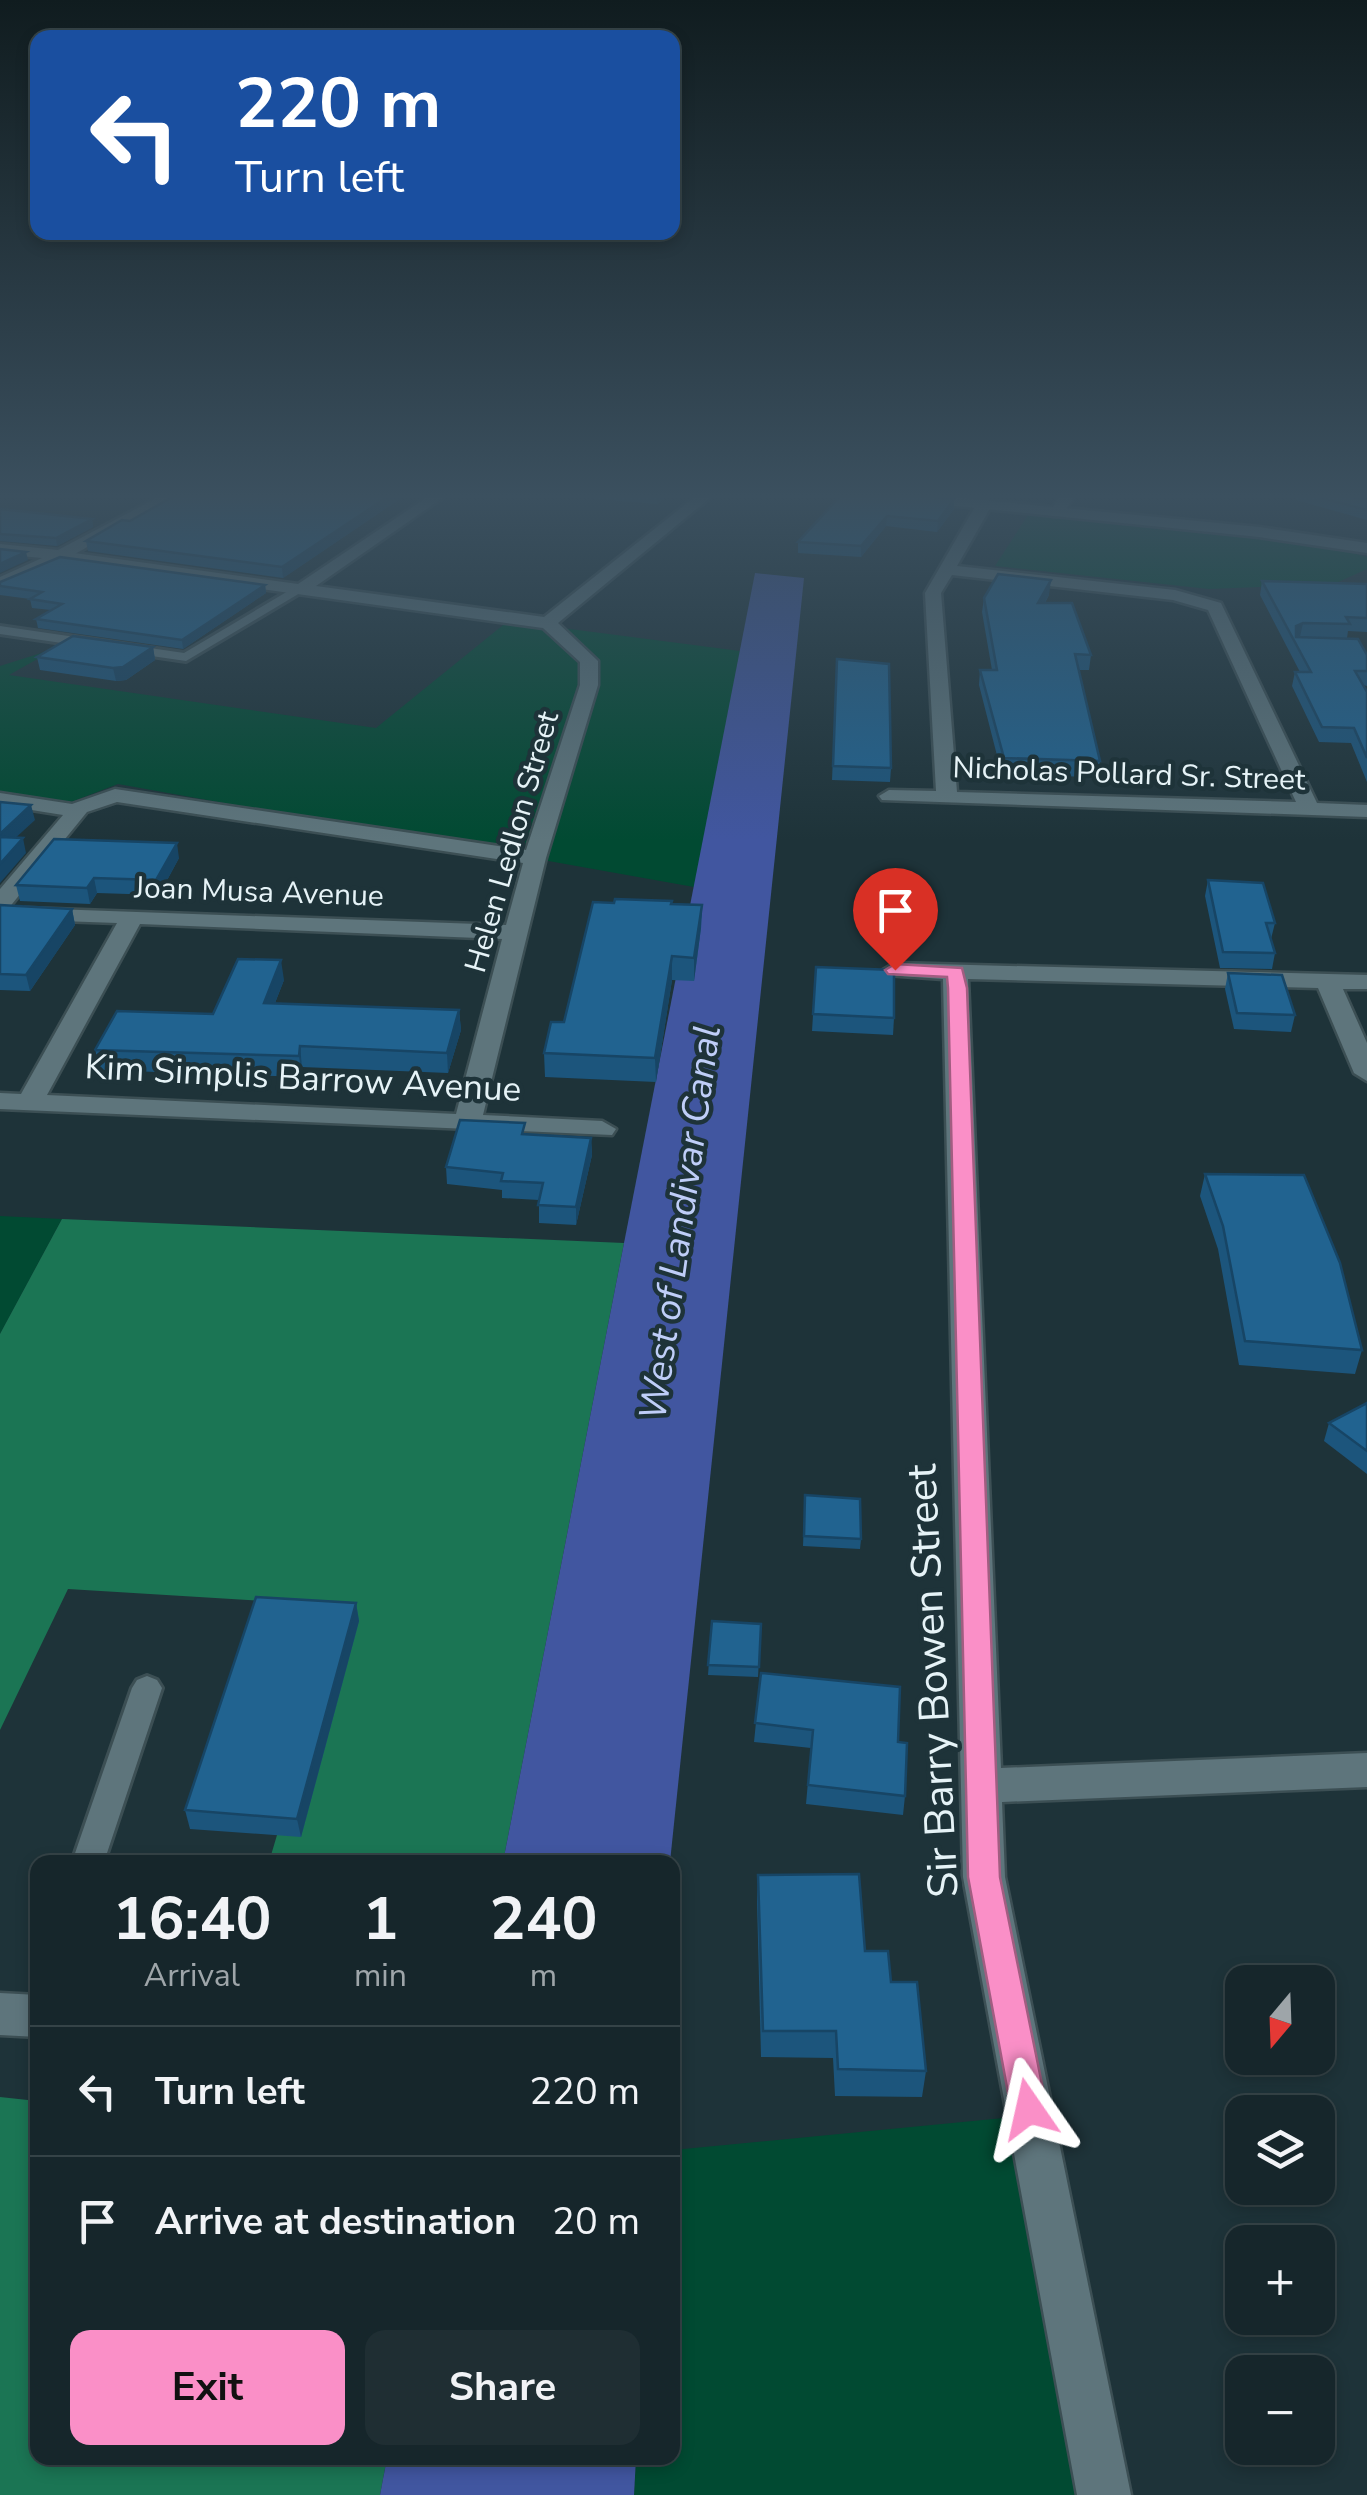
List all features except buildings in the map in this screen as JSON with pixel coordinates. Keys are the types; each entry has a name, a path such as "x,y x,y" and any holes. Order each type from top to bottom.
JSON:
{"street":[{"path":"449,608 548,623 566,608"},
{"path":"932,608 947,797"},
{"path":"1215,608 1310,810"},
{"name":"Helen Ledlon Street","path":"466,1123 515,932 590,672 582,652 548,623"},
{"path":"0,908 77,811 91,801 115,795 536,858"},
{"name":"Nicholas Pollard Sr. Street","path":"888,796 1367,811"},
{"path":"0,798 77,811"},
{"name":"Joan Musa Avenue","path":"0,908 515,932"},
{"path":"30,1102 132,917"},
{"path":"895,970 1367,982"},
{"name":"Sir Barry Bowen Street","path":"955,972 984,1877 1104,2495"},
{"path":"1328,981 1367,1073"},
{"name":"Kim Simplis Barrow Avenue","path":"0,1101 602,1130"},
{"path":"980,1786 1367,1770"}],"lane":[{"path":"0,630 186,657 268,608"},
{"path":"90,1855 147,1688"}],"green space":[{"path":"508,621 740,651 694,887 118,784 71,802 0,792 0,666 57,648 9,675 376,728"},
{"path":"0,1216 62,1219 0,1334"},
{"path":"62,1219 624,1243 504,1855 271,1855 345,1606 68,1589 0,1730 0,1334"},
{"path":"0,2097 30,2100 30,2465 386,2465 380,2495 0,2495"},
{"path":"1014,2117 1092,2495 634,2495 636,2465 680,2465 680,2149"}],"water":[{"name":"West of Landivar Canal","path":"748,608 801,608 671,1855 504,1855"},
{"path":"386,2465 636,2465 634,2495 380,2495"}],"route":[{"path":"895,970 955,972 958,988 984,1877 1029,2109"}]}
